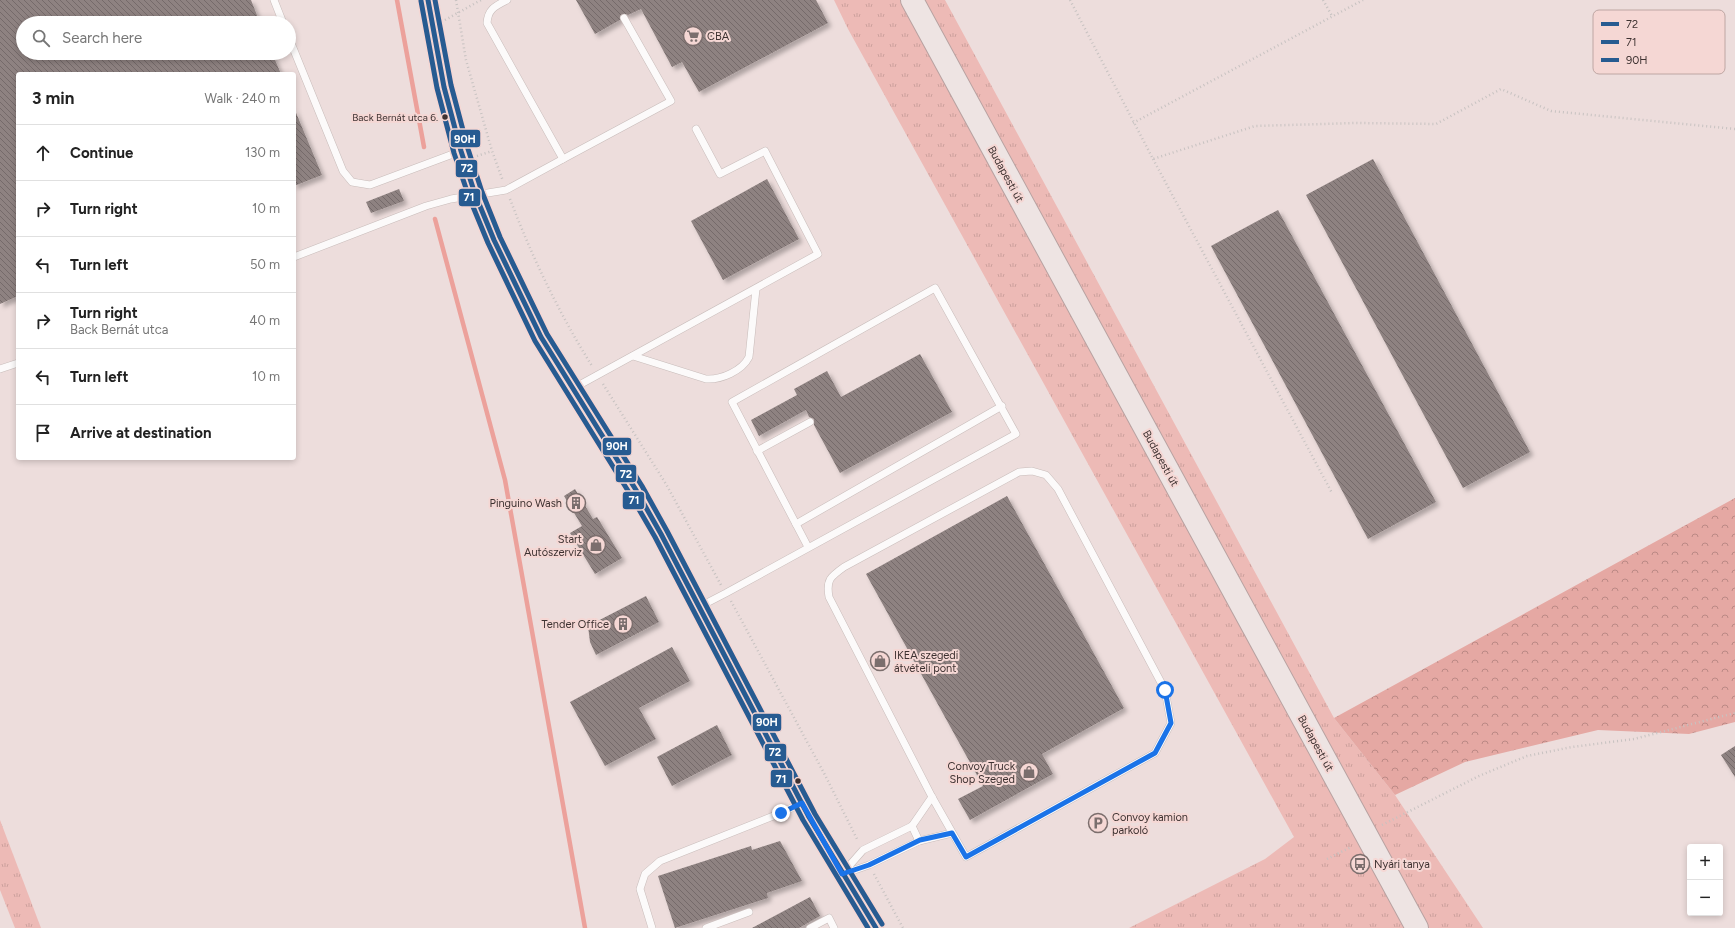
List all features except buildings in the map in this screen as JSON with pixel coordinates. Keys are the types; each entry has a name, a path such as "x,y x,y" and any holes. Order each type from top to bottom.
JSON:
{"main road":[{"name":"Budapesti út","path":"912,0 1358,840 1416,924"}],"street":[{"path":"428,0 444,87 461,151 475,194 514,284 541,337 636,490 661,534 741,684 802,803 842,874 876,928"}],"lane":[{"path":"506,0 494,7 488,14 487,23 563,159"},
{"path":"275,1 280,16"},
{"path":"296,256 426,206 475,194 506,190 671,101 624,18"},
{"path":"296,55 343,171 352,182 370,185 461,151"},
{"path":"572,389 818,254 765,151 720,174 696,129"},
{"path":"699,607 1016,434 936,288 732,402 808,547"},
{"path":"633,356 706,379 715,380 724,377 746,362 749,356 756,289"},
{"path":"0,369 16,363"},
{"path":"796,524 1002,406"},
{"path":"757,451 810,422"},
{"path":"1032,471 1046,475 1058,489 1165,690 1171,723 1155,753 966,857 952,833 829,597 827,586 831,576 844,567 1019,472 1032,471"},
{"path":"842,874 862,850 912,826 932,797"},
{"path":"652,928 640,889 645,874 660,861 781,813 802,803"},
{"path":"912,826 920,840"},
{"path":"842,874 869,865 920,840 952,833"},
{"path":"706,928 749,912"},
{"path":"810,928 829,918 834,928"}],"path":[{"path":"456,0 466,60 492,151 526,240 550,291 567,326 666,484 825,776 862,850"},
{"path":"432,26 481,0"},
{"path":"1070,0 1133,123 1332,493"},
{"path":"1323,0 1332,16"},
{"path":"1133,123 1363,0"},
{"path":"1153,159 1255,126 1356,123 1436,124 1501,89 1551,111 1735,129"},
{"path":"1327,859 1358,840 1479,776 1527,756 1572,747 1634,738 1735,713"},
{"path":"869,865 903,928"}],"green space":[{"path":"834,0 945,0 1334,718 1395,795 1483,928 1129,928 1265,859 1294,837 848,29"},
{"path":"1735,498 1735,722 1689,734 1598,730 1465,762 1395,795 1334,718"},
{"path":"0,820 41,928 15,928 0,890"}],"waterway":[{"path":"397,0 424,147"},
{"path":"435,219 505,480 585,928"}],"transit line":[{"name":"72","path":"428,0 444,87 461,151 475,194 494,240 541,337 636,490 661,534 809,817 876,928"},
{"name":"90H","path":"435,0 451,85 468,149 482,192 500,237 547,334 642,486 815,814 882,924"},
{"name":"71","path":"421,1 437,88 454,153 469,197 488,243 535,341 655,537 803,820 868,928"}],"place":[{"name":"CBA","path":"693,36"},
{"name":"Back Bernát utca 6.","path":"445,117"},
{"name":"Pinguino Wash","path":"576,503"},
{"name":"Start Autószerviz","path":"596,545"},
{"name":"Tender Office","path":"623,624"},
{"name":"IKEA szegedi átvételi pont","path":"880,661"},
{"name":"Convoy Truck Shop Szeged","path":"1029,772"},
{"name":"Convoy kamion parkoló","path":"1098,823"},
{"name":"Nyári tanya","path":"1360,864"}],"route":[{"path":"781,813 802,803 842,874 869,865 920,840 952,833 966,857 1155,753 1171,723 1165,690"}]}
